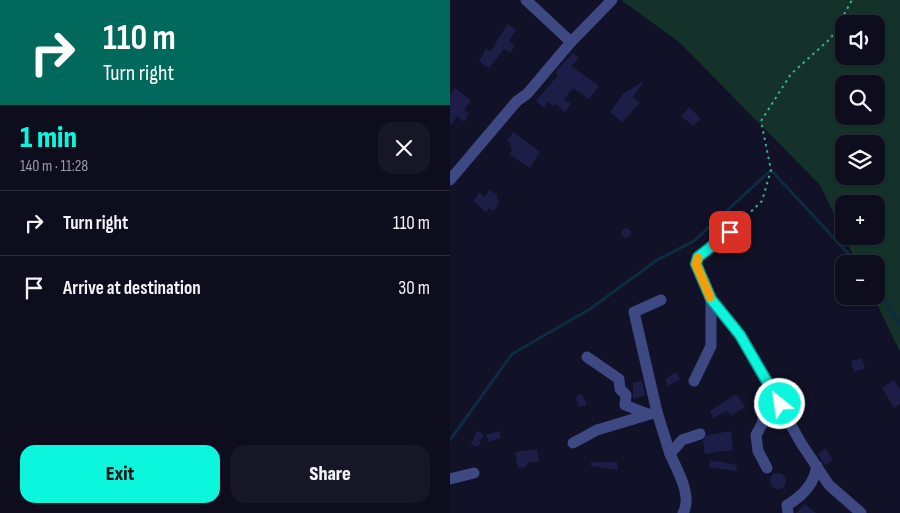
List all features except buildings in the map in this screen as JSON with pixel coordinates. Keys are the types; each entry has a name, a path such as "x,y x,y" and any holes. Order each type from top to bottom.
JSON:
{"street":[{"path":"526,0 571,42"},
{"path":"450,180 517,101 527,94 571,42 612,0"},
{"path":"730,232 698,257 696,264 711,299 740,335 801,443 829,485 860,513"},
{"path":"694,381 711,346 711,299"},
{"path":"661,300 634,312 653,413 686,493 686,508 683,513"},
{"path":"587,357 619,379 620,389 626,395 625,405 653,413"},
{"path":"767,468 758,451 756,435 762,424 770,388"},
{"path":"573,443 597,430 653,413"},
{"path":"670,454 682,440 700,434"},
{"path":"788,513 788,505 798,499 816,477 817,466"},
{"path":"450,479 474,473"}],"path":[{"path":"730,232 762,201 771,170 761,122 790,74 831,38 852,0"}],"green space":[{"path":"621,0 900,0 900,352 877,305 885,305 885,255 853,255 848,245 885,245 885,195 835,195 835,216 820,185 679,42"}],"waterway":[{"path":"450,440 512,354 590,309 657,260 694,241 771,170 850,255"},
{"path":"885,301 900,325"}],"slow traffic":[{"path":"698,258 696,264 710,297"}],"route":[{"path":"730,232 698,257 696,264 711,299 740,335 780,404"}]}
